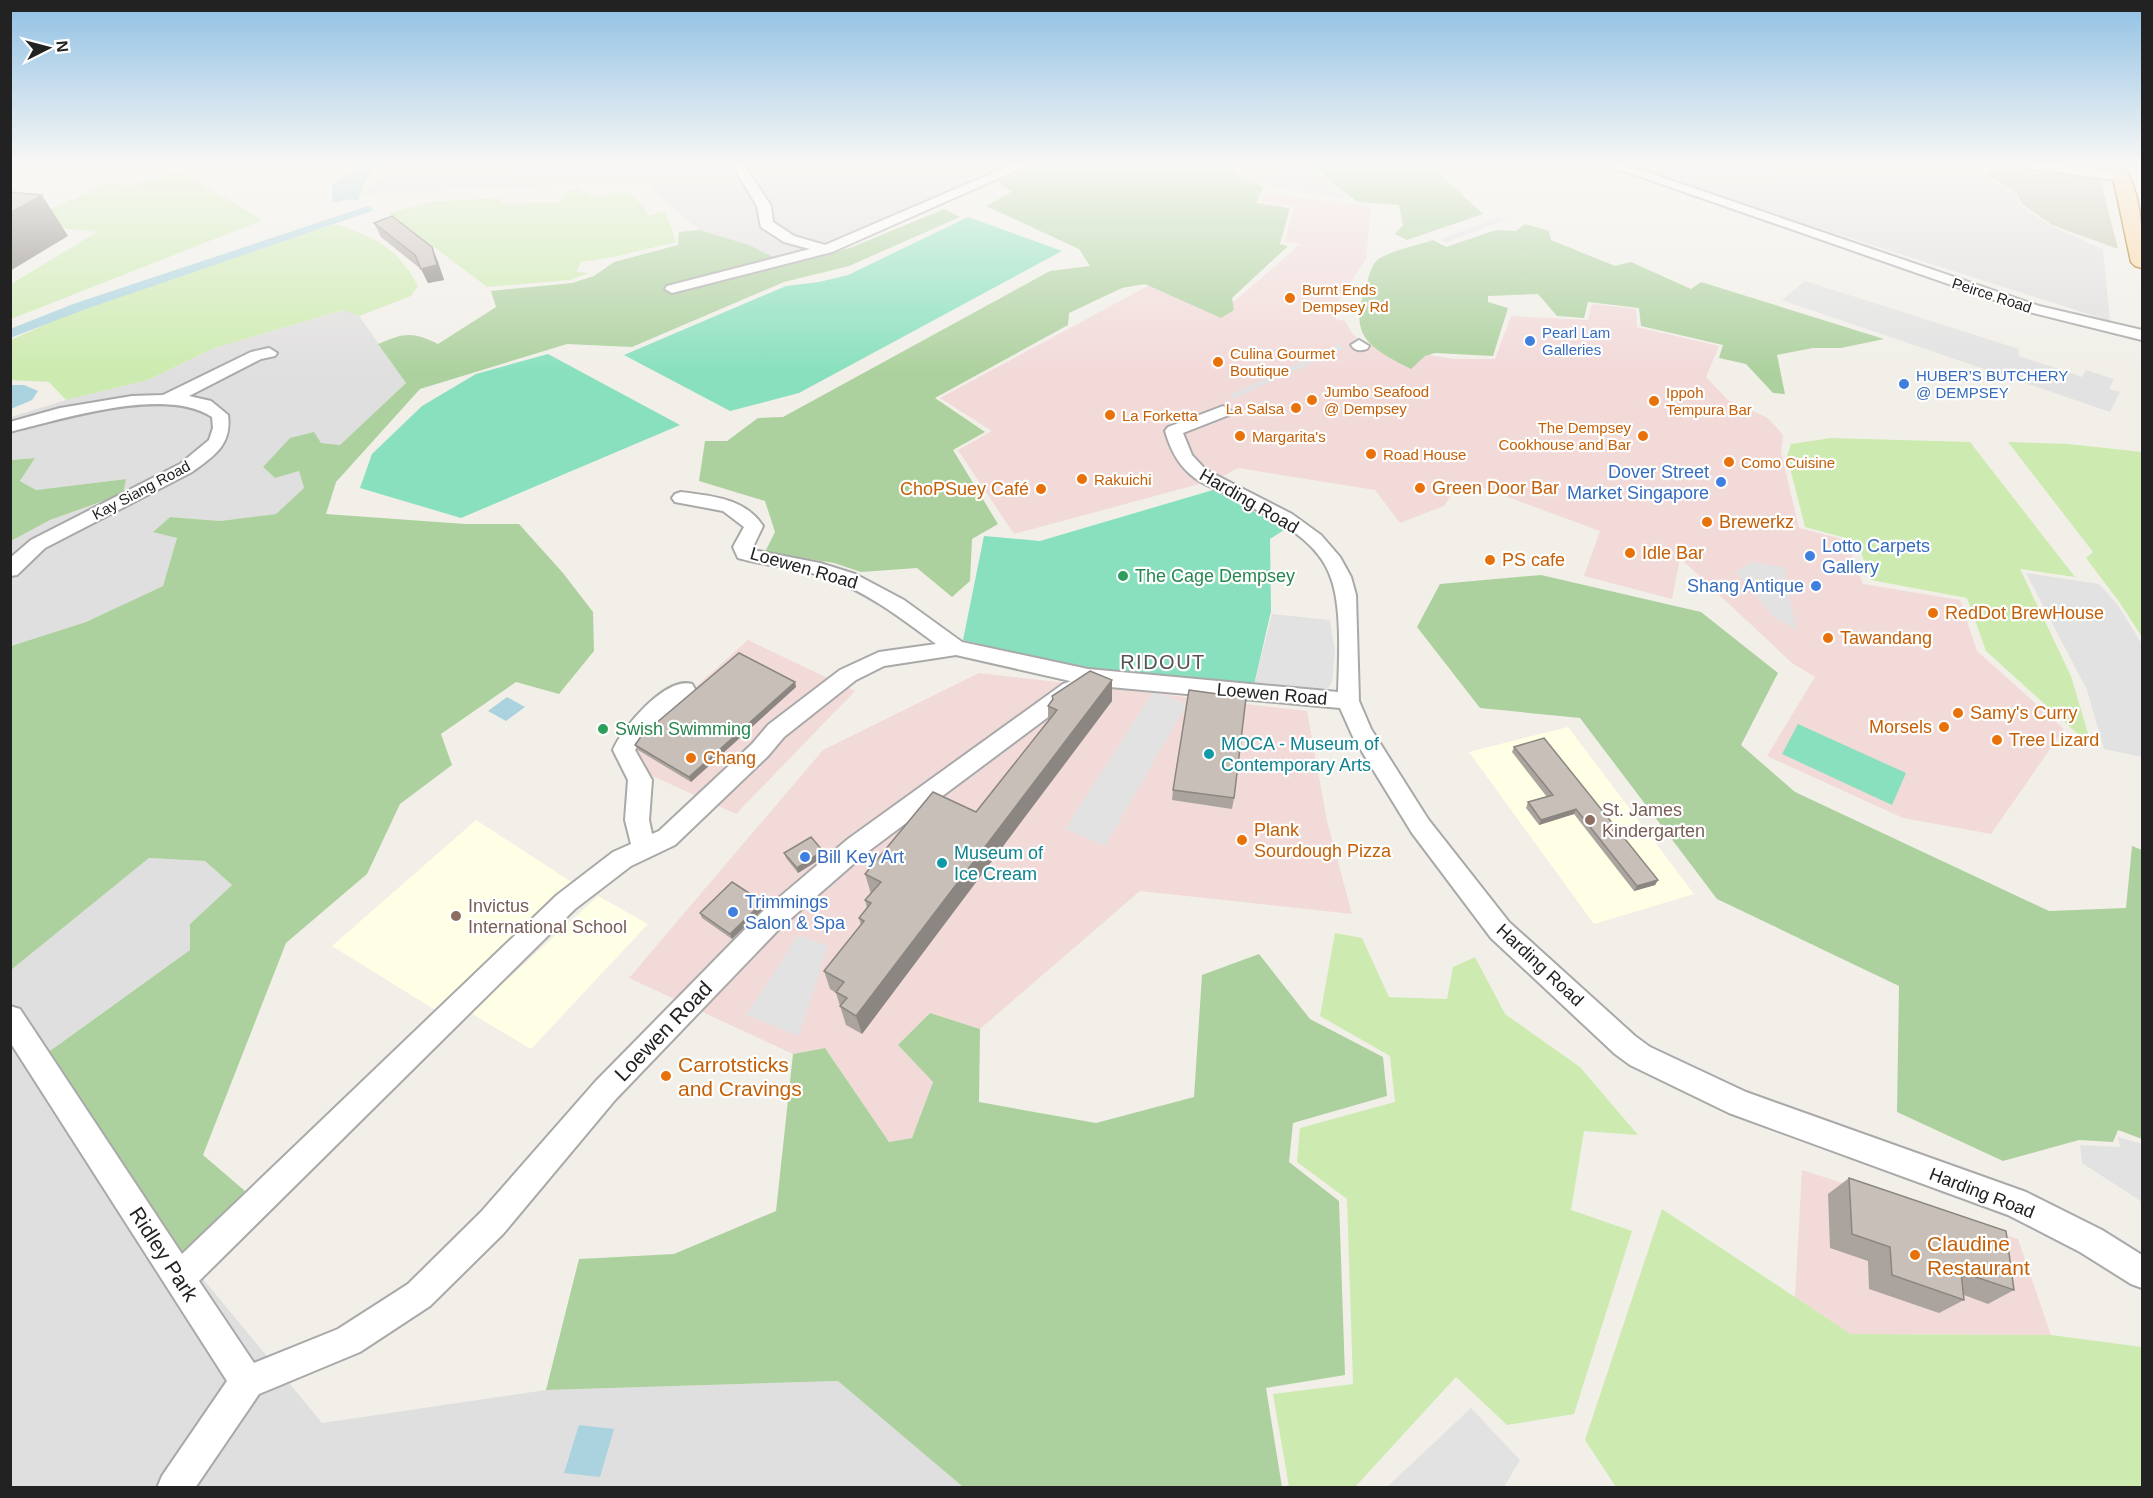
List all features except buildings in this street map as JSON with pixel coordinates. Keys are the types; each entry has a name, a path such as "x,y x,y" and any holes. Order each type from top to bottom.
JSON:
{"main road":[{"path":"2135,233 2141,252"}],"street":[{"path":"780,233 789,239 827,249"},
{"path":"672,290 827,249 864,233"},
{"name":"Peirce Road","path":"1811,233 2034,309 2142,335"},
{"path":"166,400 257,355 269,353"},
{"name":"Kay Siang Road","path":"10,428 101,405 186,400 205,405 220,415 221,430 216,441 186,468 38,544 10,570"},
{"name":"Harding Road","path":"1223,411 1174,431 1180,452 1188,465 1200,474 1285,518 1314,539 1333,561 1346,595 1348,701 1361,731 1420,826 1500,930 1640,1056 1740,1104 2015,1203 2091,1241 2142,1274"},
{"name":"Loewen Road","path":"681,498 732,506 748,518 754,526 743,547 745,554 827,571 852,579 900,606 956,648"},
{"name":"Loewen Road","path":"180,1278 566,902 622,859 667,838 760,750 776,731 848,675 879,659 956,648 1088,677 1348,701"},
{"name":"Loewen Road","path":"247,1382 349,1341 419,1295 492,1223 604,1091 771,920 857,846 1088,677"},
{"path":"644,849 637,820 642,789 640,780 624,750 627,740 642,723 684,689"},
{"name":"Ridley Park","path":"10,1018 247,1382"},
{"path":"174,1488 247,1382"}],"shaded area":[{"path":"707,233 866,233 787,264"},
{"path":"1287,233 1369,233 1366,259 1340,298 1336,319 1345,321 1352,333 1364,344 1454,359 1495,359 1511,316 1588,320 1592,304 1636,309 1637,327 1719,346 1706,377 1728,400 1768,418 1783,435 1781,452 1799,528 1846,540 1863,584 1960,600 1977,651 2064,729 1991,834 1903,818 1767,756 1815,677 1792,663 1680,558 1672,599 1584,576 1600,531 1462,480 1444,506 1400,523 1375,490 1238,468 1218,479 1014,534 958,450 992,431 940,398 1161,279 1234,302 1300,244 1284,242"},
{"path":"1457,233 1471,233 1445,243 1440,239"},
{"path":"1834,233 2067,233 2103,249 2110,321"},
{"path":"2074,233 2114,233 2118,249"},
{"path":"1805,281 2019,349 2019,356 2082,377 2086,370 2114,379 2109,389 2120,392 2110,412 1782,300"},
{"path":"344,310 359,316 406,383 340,445 321,443 263,467 275,478 299,471 304,488 276,514 220,521 170,517 154,531 177,538 163,586 86,622 11,646 11,541 50,520 123,494 125,479 36,490 20,481 35,458 11,460 11,417 66,400 148,380 214,348"},
{"path":"1339,344 1345,348 1231,400 1232,394"},
{"path":"1752,562 1784,567 1796,630 1774,617 1736,572"},
{"path":"2026,573 2099,584 2117,604 2142,644 2142,757 2104,749 2087,690"},
{"path":"1272,614 1330,620 1335,653 1332,682 1329,687 1313,692 1254,685"},
{"path":"748,640 855,691 736,814 615,759"},
{"path":"979,673 1307,711 1327,821 1352,914 1140,891 980,1029 930,1013 899,1046 933,1082 912,1138 889,1142 825,1048 793,1054 629,978 823,750"},
{"path":"1153,692 1187,704 1105,846 1065,829"},
{"path":"1568,727 1694,894 1594,924 1469,752"},
{"name":"Invictus International School","path":"476,820 576,885 445,1016 332,946"},
{"path":"149,858 205,861 232,885 190,924 190,950 48,1052 185,1257 322,1423 546,1390 838,1381 963,1487 11,1488 11,970"},
{"path":"598,896 648,924 531,1049 471,1013"},
{"path":"798,935 828,946 799,1036 746,1015"},
{"path":"2118,1137 2142,1144 2142,1202 2082,1163 2080,1145 2120,1147"},
{"path":"1802,1170 2018,1239 2051,1335 1851,1334 1795,1297"},
{"path":"1471,1408 1520,1460 1504,1487 1387,1487"}],"green space":[{"path":"96,233 230,233 11,319 11,284"},
{"path":"309,233 360,233 374,239 402,262 418,286 411,296 359,316 343,310 214,348 148,380 66,400 49,382 11,380 11,340 77,310"},
{"path":"415,233 673,233 676,242 581,262 576,272 589,273 570,280 487,287"},
{"path":"679,233 709,233 749,245 787,264 850,248 886,233 924,233 849,266 784,282 632,347 567,344 420,389 336,482 326,514 465,524 519,524 563,573 593,612 594,651 559,694 516,682 441,734 452,765 400,804 367,874 286,943 203,1155 245,1191 185,1257 47,1053 190,950 190,924 232,885 205,861 149,858 11,970 11,646 86,622 163,586 177,538 153,532 170,517 220,521 276,514 304,488 299,471 275,478 263,467 290,438 314,432 321,443 340,445 406,383 378,344 402,336 414,335 438,344 496,307 491,291 572,283 594,276 614,262 678,245"},
{"path":"935,233 1012,233 1062,251 799,393 730,411 624,355 786,286 819,282 848,275"},
{"path":"1044,233 1283,233 1280,244 1288,246 1232,298 1234,310 1221,318 1145,284 1122,288 1069,313 1068,325 935,398 985,432 953,450 998,524 972,539 970,581 952,597 917,568 861,572 834,563 765,552 775,532 765,501 699,481 705,441 727,441 758,418 783,417 1050,271 1090,266 1079,249"},
{"path":"1396,233 1428,233 1407,240"},
{"path":"1487,233 1549,233 1551,240 1615,266 1631,262 1691,289 1701,282 1884,339 1841,348 1813,348 1777,355 1785,394 1773,393 1746,364 1719,358 1723,345 1641,326 1639,308 1588,302 1584,318 1557,316 1538,294 1488,296 1488,302 1508,308 1493,356 1435,353 1425,356 1411,369 1383,354 1366,338 1359,317 1361,303 1371,270 1380,258 1433,240 1446,247"},
{"path":"548,354 680,425 461,518 360,488 372,454 422,406 476,374"},
{"path":"1831,438 1970,442 2075,577 2020,569 2071,676 2092,747 1986,651 1967,598 1871,580 1857,541 1805,527 1787,456 1791,444"},
{"path":"2008,442 2068,444 2142,452 2142,637 2086,558 2093,552"},
{"path":"35,458 20,481 36,490 126,479 123,494 50,520 11,541 11,460"},
{"name":"The Cage Dempsey","path":"1213,490 1272,521 1284,530 1270,539 1271,611 1254,685 1081,669 963,640 984,536 1040,541"},
{"path":"1541,575 1701,612 1778,673 1741,745 1795,792 2049,911 2126,908 2132,846 2142,850 2142,1139 2118,1130 2113,1142 2079,1140 2003,1161 1897,1112 1899,986 1717,899 1580,718 1480,708 1417,627 1440,584"},
{"path":"1798,724 1906,773 1892,805 1782,754"},
{"path":"1335,933 1362,938 1389,997 1447,999 1453,967 1475,957 1505,1014 1580,1067 1638,1135 1584,1131 1571,1210 1632,1231 1574,1414 1507,1425 1456,1377 1355,1487 1289,1487 1273,1394 1353,1384 1347,1199 1297,1162 1300,1128 1395,1102 1390,1056 1320,1016"},
{"path":"1259,954 1310,1019 1383,1057 1387,1096 1293,1123 1289,1162 1339,1201 1345,1375 1266,1388 1282,1487 963,1487 838,1381 546,1390 579,1259 674,1254 776,1211 793,1054 825,1048 889,1142 912,1138 933,1082 898,1045 930,1013 980,1029 979,1102 1096,1123 1194,1097 1202,975"},
{"path":"1662,1209 1851,1334 2051,1335 2142,1347 2142,1487 1616,1487 1585,1440"}],"water":[{"path":"11,385 24,385 38,391 32,400 11,409"},
{"path":"507,697 525,707 506,721 488,711"},
{"path":"579,1425 614,1429 600,1477 564,1473"}],"waterway":[{"path":"10,334 78,307 297,233"}],"place":[{"name":"Burnt Ends Dempsey Rd","path":"1290,298"},
{"name":"Pearl Lam Galleries","path":"1530,341"},
{"name":"Culina Gourmet Boutique","path":"1218,362"},
{"name":"HUBER’S BUTCHERY @ DEMPSEY","path":"1904,384"},
{"name":"Jumbo Seafood @ Dempsey","path":"1312,400"},
{"name":"Ippoh Tempura Bar","path":"1654,401"},
{"name":"La Salsa","path":"1296,408"},
{"name":"La Forketta","path":"1110,415"},
{"name":"Margarita's","path":"1240,436"},
{"name":"The Dempsey Cookhouse and Bar","path":"1643,436"},
{"name":"Road House","path":"1371,454"},
{"name":"Como Cuisine","path":"1729,462"},
{"name":"Rakuichi","path":"1082,479"},
{"name":"Dover Street Market Singapore","path":"1721,482"},
{"name":"Green Door Bar","path":"1420,488"},
{"name":"ChoPSuey Café","path":"1041,489"},
{"name":"Brewerkz","path":"1707,522"},
{"name":"Idle Bar","path":"1630,553"},
{"name":"Lotto Carpets Gallery","path":"1810,556"},
{"name":"PS cafe","path":"1490,560"},
{"name":"The Cage Dempsey","path":"1123,576"},
{"name":"Shang Antique","path":"1816,586"},
{"name":"RedDot BrewHouse","path":"1933,613"},
{"name":"Tawandang","path":"1828,638"},
{"name":"Samy's Curry","path":"1958,713"},
{"name":"Morsels","path":"1944,727"},
{"name":"Swish Swimming","path":"603,729"},
{"name":"Tree Lizard","path":"1997,740"},
{"name":"MOCA - Museum of Contemporary Arts","path":"1209,754"},
{"name":"Chang","path":"691,758"},
{"name":"St. James Kindergarten","path":"1590,820"},
{"name":"Plank Sourdough Pizza","path":"1242,840"},
{"name":"Bill Key Art","path":"805,857"},
{"name":"Museum of Ice Cream","path":"942,863"},
{"name":"Trimmings Salon & Spa","path":"733,912"},
{"name":"Invictus International School","path":"456,916"},
{"name":"Carrotsticks and Cravings","path":"666,1076"},
{"name":"Claudine Restaurant","path":"1915,1255"}],"district":[{"name":"RIDOUT","path":"1163,662"}]}
